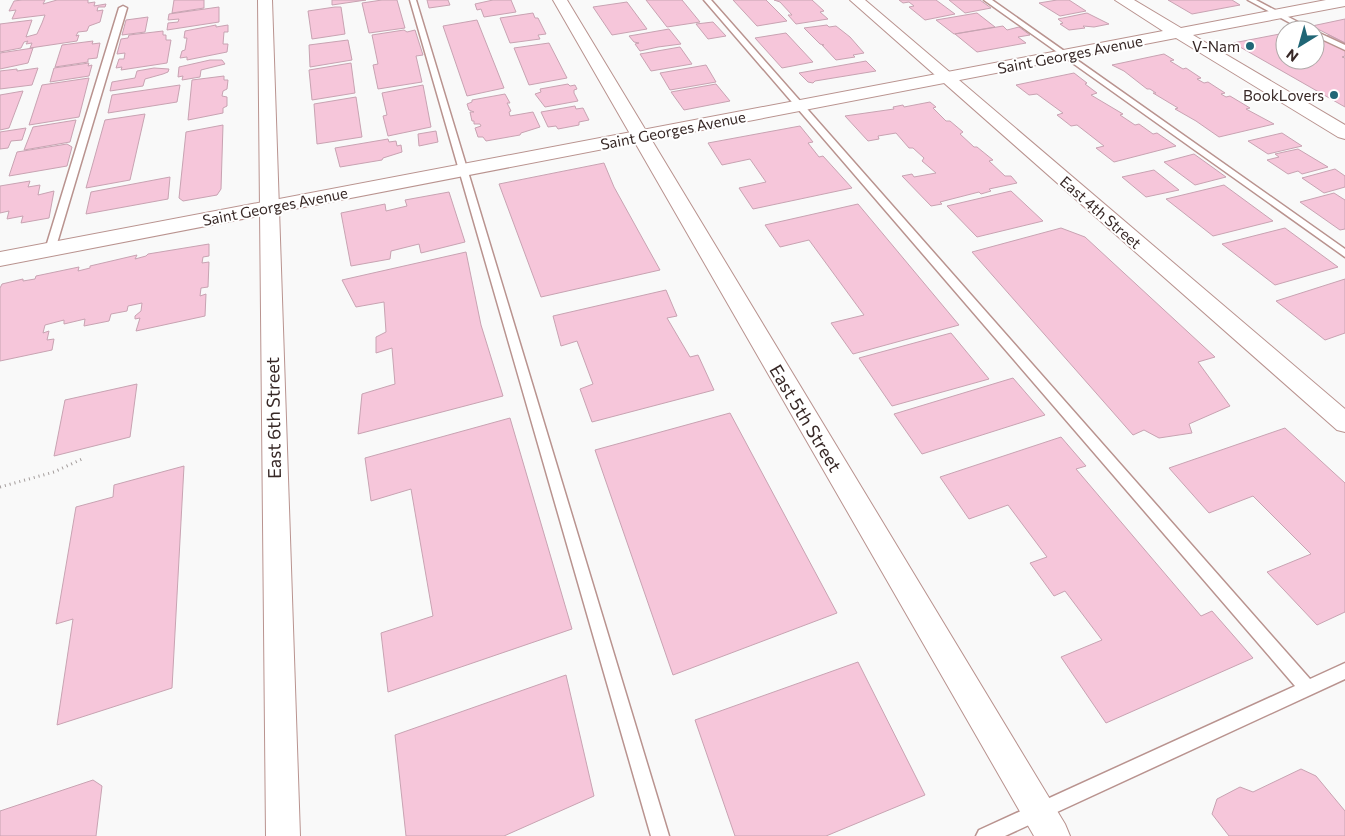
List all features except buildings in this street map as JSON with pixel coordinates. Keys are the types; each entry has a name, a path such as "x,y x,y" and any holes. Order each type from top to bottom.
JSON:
{"street":[{"name":"East 6th Street","path":"265,0 283,836"},
{"name":"East 5th Street","path":"560,0 1053,836"},
{"name":"East 4th Street","path":"857,0 1345,423"},
{"path":"1123,0 1345,133"},
{"name":"Saint Georges Avenue","path":"0,259 1345,1"}],"lane":[{"path":"413,0 660,836"},
{"path":"708,0 1307,688"},
{"path":"987,0 1345,254"},
{"path":"1251,0 1290,20"},
{"path":"50,250 123,8"},
{"path":"1325,38 1345,48"},
{"path":"985,836 1345,671"}],"path":[{"path":"0,487 54,472 82,459"}],"place":[{"name":"V-Nam","path":"1250,46"},
{"name":"BookLovers","path":"1334,95"}]}
